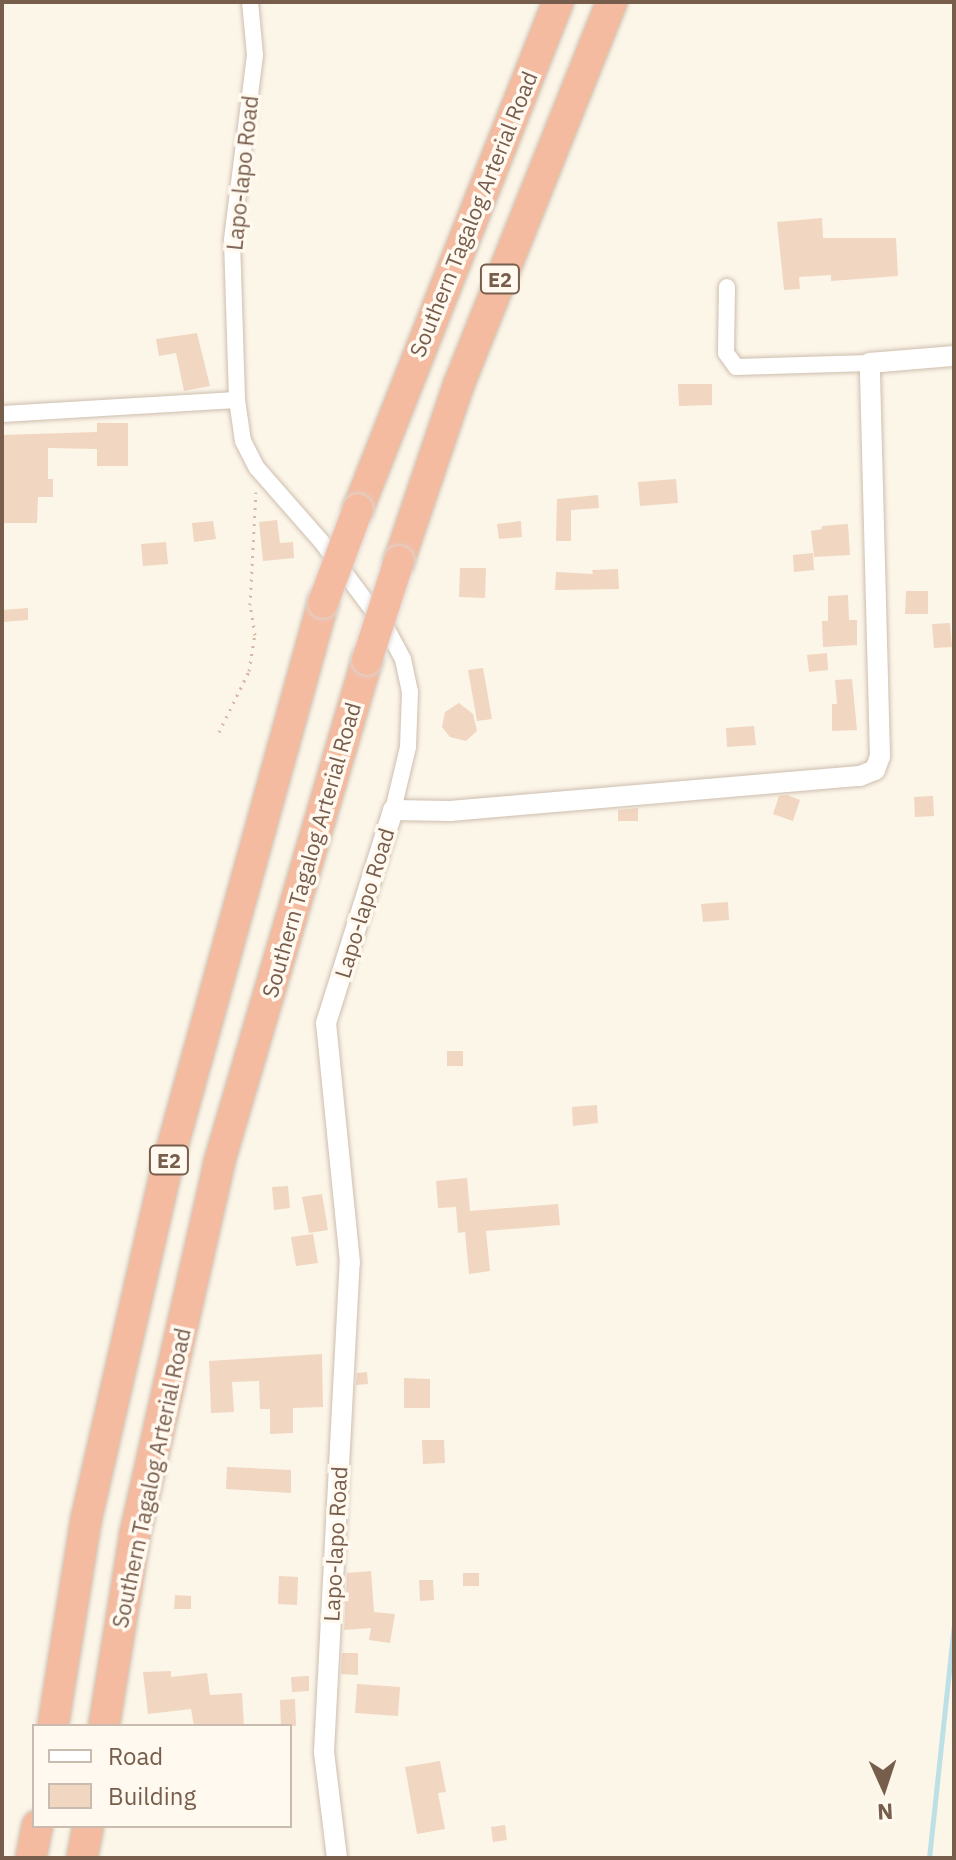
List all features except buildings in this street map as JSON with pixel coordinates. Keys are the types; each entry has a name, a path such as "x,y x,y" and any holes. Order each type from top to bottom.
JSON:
{"highway":[{"name":"Southern Tagalog Arterial Road","path":"53,1724 86,1520 169,1159 323,603 558,2"},
{"name":"Southern Tagalog Arterial Road","path":"104,1724 135,1534 219,1163 367,660 459,384 612,2"},
{"path":"31,1858 37,1828"},
{"path":"82,1858 88,1828"}],"street":[{"name":"Lapo-lapo Road","path":"250,2 255,55 232,240 237,400 243,441 257,468 321,541 388,631 403,659 410,692 408,747 393,810 326,1023 350,1263 324,1752 337,1858"},
{"path":"727,287 726,353 736,367 870,363 954,356"},
{"path":"393,810 450,811 860,776 875,770 880,756 870,363"},
{"path":"2,414 237,400"}],"path":[{"path":"219,732 249,671 253,647 250,605 257,468"}],"waterway":[{"path":"929,1858 954,1625"}]}
